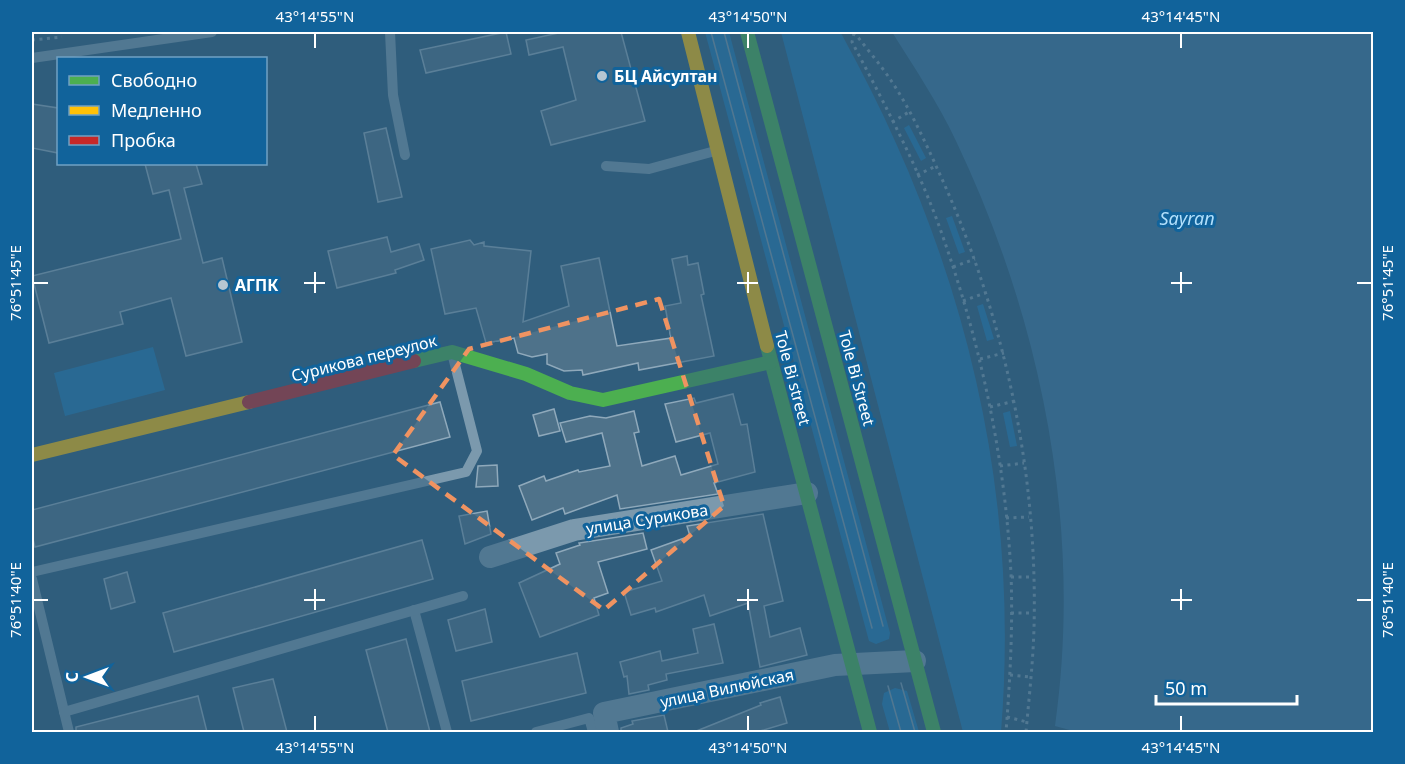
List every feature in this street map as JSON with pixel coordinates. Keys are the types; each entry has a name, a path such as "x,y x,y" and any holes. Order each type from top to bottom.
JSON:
{"main road":[{"name":"Tole Bi street","path":"688,32 771,362 870,732"},
{"name":"Tole Bi Street","path":"747,32 934,732"},
{"name":"Сурикова переулок","path":"32,454 452,352 526,374 570,393 603,400 771,362"}],"street":[{"name":"улица Сурикова","path":"490,557 574,530 807,494"},
{"name":"улица Вилюйская","path":"601,726 850,663 915,661"}],"lane":[{"path":"32,58 212,32"},
{"path":"390,32 393,95 405,155"},
{"path":"606,166 649,170 718,150"},
{"path":"32,572 466,472 477,451 452,352"},
{"path":"32,579 69,732"},
{"path":"64,712 463,596"},
{"path":"414,610 447,732"},
{"path":"536,732 589,718 601,726"}],"path":[{"path":"854,32 892,82 936,166 975,259 1004,353 1015,401 1024,463 1033,577 1026,732"},
{"path":"854,32 852,42 917,175 952,267 980,359 1000,466 1011,577 1010,675 1006,732"},
{"path":"892,122 909,112"},
{"path":"917,175 936,166"},
{"path":"952,267 975,259"},
{"path":"963,301 985,293"},
{"path":"980,359 1004,353"},
{"path":"990,407 1015,401"},
{"path":"1000,466 1024,463"},
{"path":"1006,518 1029,517"},
{"path":"1011,577 1033,577"},
{"path":"1011,614 1033,614"},
{"path":"1010,675 1030,677"},
{"path":"1007,717 1027,722"}],"highlighted area":[{"path":"659,299 724,506 604,610 393,455 469,349"}],"shaded area":[{"path":"705,32 729,32 890,633 889,639 876,644 869,641"},
{"path":"781,32 840,32 884,117 920,201 950,286 974,372 991,460 1001,549 1005,640 1001,732 963,732"},
{"path":"909,125 926,158 921,161 904,128"},
{"path":"952,216 965,252 959,254 946,218"},
{"path":"983,304 994,339 987,341 977,306"},
{"path":"153,347 165,390 65,416 54,373"},
{"path":"1010,411 1017,446 1010,447 1003,413"},
{"path":"895,688 907,691 919,732 890,732 882,704 884,693"}],"water":[{"name":"Sayran","path":"892,32 1373,32 1373,730 1077,732 1055,726 1062,651 1063,576 1059,501 1048,427 1032,353 1012,280 986,210 956,141 926,85"}],"building":[{"path":"506,32 511,54 426,73 420,50"},
{"name":"БЦ Айсултан","path":"563,32 621,32 645,121 551,145 541,111 576,100 563,47 529,55 526,40"},
{"path":"32,104 57,108 57,153 32,148"},
{"path":"386,128 402,197 378,202 364,133"},
{"path":"145,165 196,165 202,184 184,188 203,263 222,258 242,342 186,356 171,298 120,312 123,324 49,343 32,276 181,239 169,190 153,194"},
{"path":"387,237 391,252 419,244 424,260 395,270 396,273 337,288 328,251"},
{"path":"470,240 474,245 484,242 484,246 531,251 523,322 569,306 561,266 599,258 617,346 671,338 665,306 681,303 672,259 687,256 688,265 698,263 704,294 701,295 714,356 639,370 638,363 583,375 582,370 564,371 547,364 547,354 532,357 518,353 514,338 486,343 476,308 445,314 431,249"},
{"path":"733,394 741,425 747,424 755,472 714,483 718,494 620,509 617,495 565,514 563,508 532,520 519,486 544,476 546,481 578,470 579,472 610,466 602,433 566,442 560,423 590,416 606,418 634,411 639,432 634,433 642,466 675,456 681,475 718,464 710,433 676,442 665,404 694,398 696,403"},
{"path":"440,402 450,437 35,547 32,535 32,510"},
{"path":"554,409 560,431 539,436 533,415"},
{"path":"497,465 498,486 476,487 478,466"},
{"path":"487,511 491,534 465,544 459,516"},
{"path":"763,514 783,601 764,606 770,637 800,628 807,655 760,667 748,603 710,616 704,595 656,612 655,608 631,615 624,592 662,581 651,550 690,536 687,526"},
{"path":"643,533 647,549 598,562 608,593 594,598 599,615 540,637 519,583 560,564 556,553 580,545 579,543"},
{"path":"422,540 433,579 174,652 163,613"},
{"path":"127,572 135,602 111,609 104,579"},
{"path":"485,609 492,642 456,651 448,620"},
{"path":"714,624 723,663 666,674 667,680 648,685 649,690 629,694 627,676 624,677 620,662 660,651 662,661 698,653 693,629"},
{"path":"406,639 430,732 388,732 366,650"},
{"path":"577,653 586,693 471,721 462,681"},
{"path":"273,679 287,732 244,732 233,688"},
{"path":"198,696 207,732 76,732 76,727"},
{"path":"780,697 787,723 757,732 694,732 761,705 760,703"},
{"path":"664,715 668,732 621,732 621,728 633,724 632,721"}],"tram line":[{"path":"711,32 872,628"},
{"path":"724,32 883,626"},
{"path":"901,683 915,732"},
{"path":"888,686 901,732"}],"traffic: fast":[{"path":"747,32 934,732"},
{"path":"767,346 870,732"},
{"path":"414,361 452,352 526,374 570,393 603,400 771,362"}],"traffic: slow":[{"path":"688,32 767,346"},
{"path":"32,455 249,402"}],"traffic: jam":[{"path":"249,402 414,361"}],"place":[{"name":"БЦ Айсултан","path":"602,76"},
{"name":"АГПК","path":"223,285"}]}
